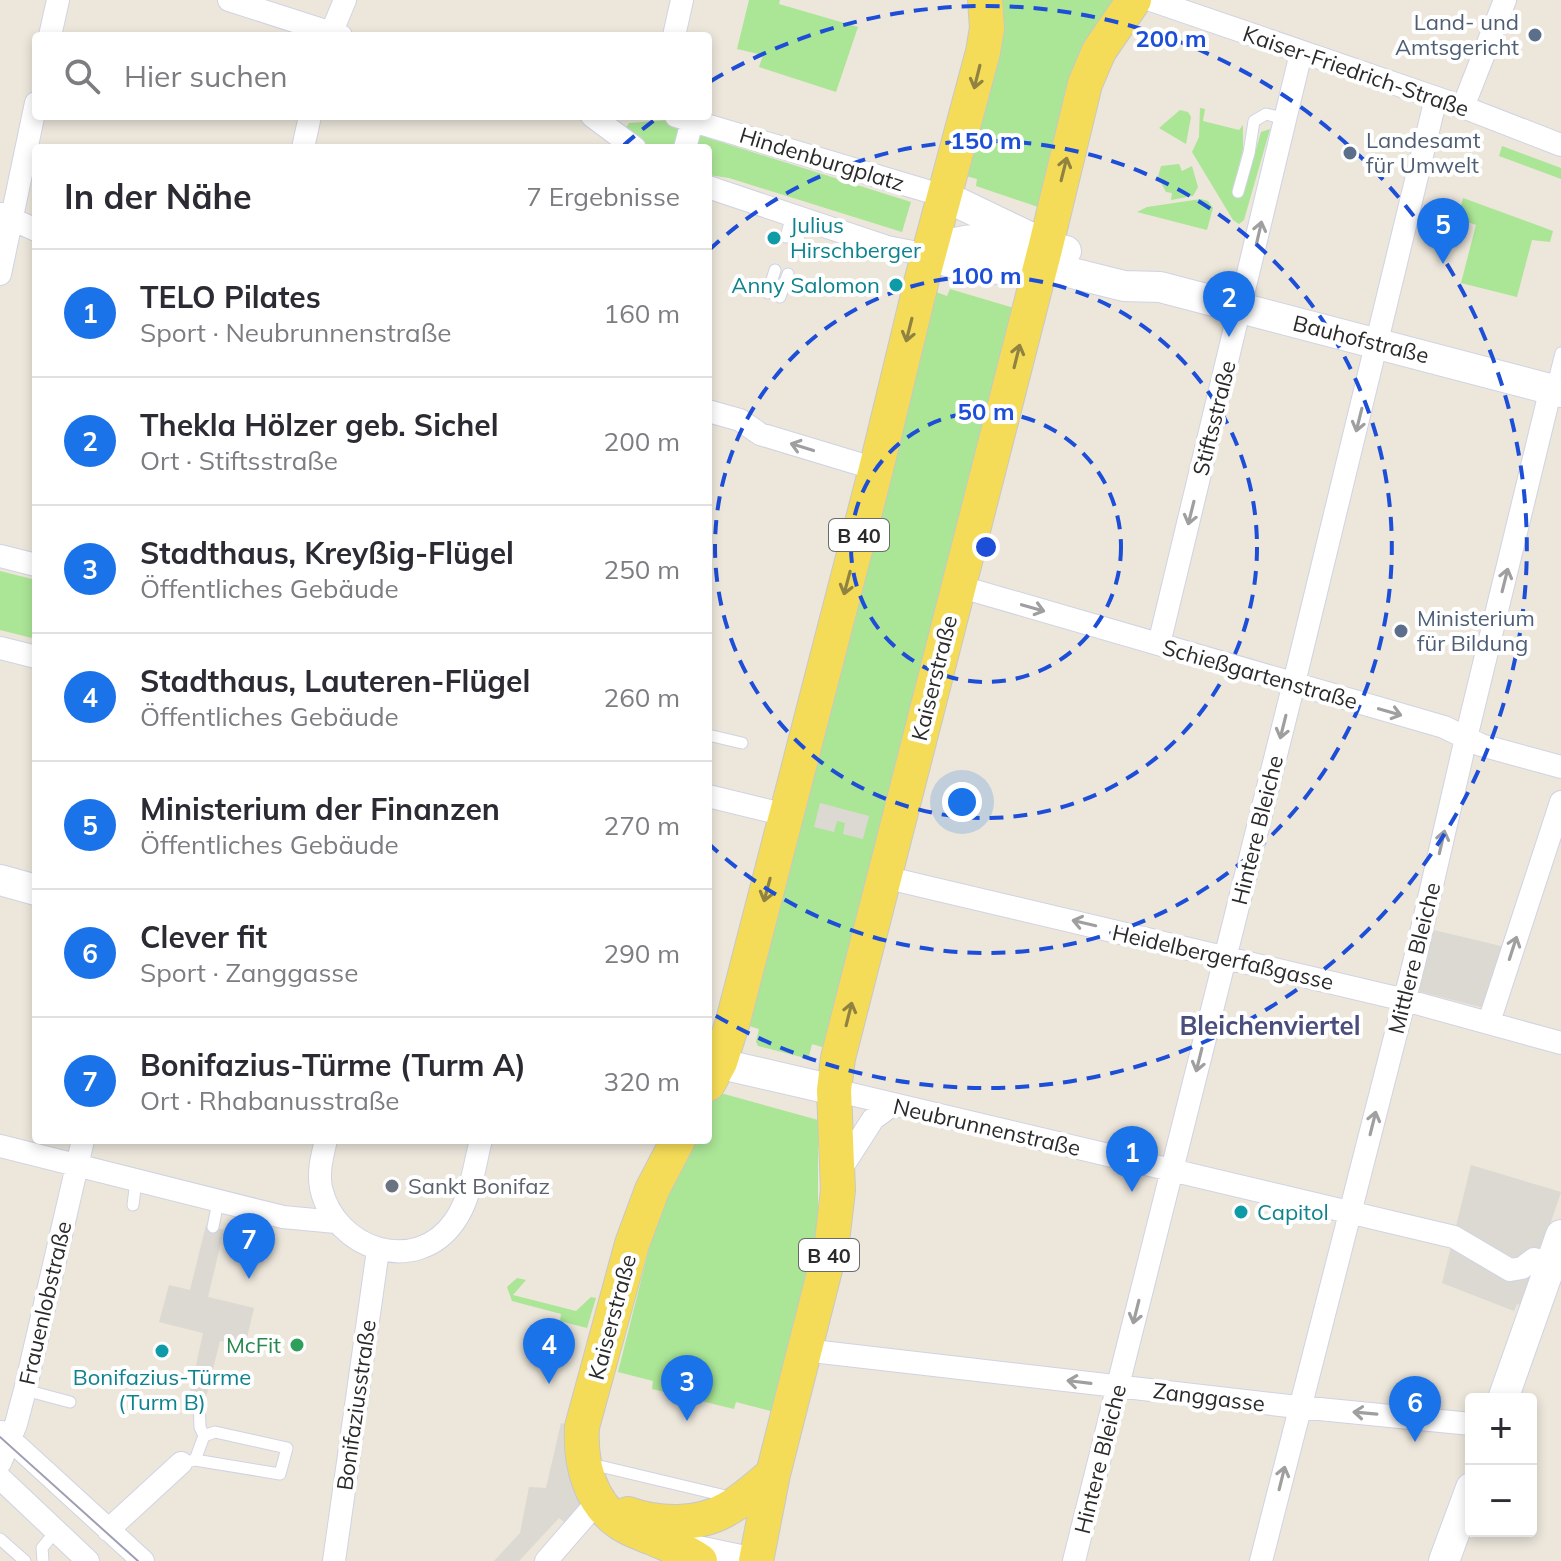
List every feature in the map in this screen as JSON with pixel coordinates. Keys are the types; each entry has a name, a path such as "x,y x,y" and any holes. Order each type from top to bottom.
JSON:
{"main road":[{"name":"B 40","path":"712,1069 786,815 928,255 986,40 985,0"},
{"name":"Kaiserstraße","path":"756,1561 773,1474 837,1213 834,1090 838,1058 1089,73 1099,51 1134,0"},
{"name":"Kaiserstraße","path":"676,1144 652,1190 632,1244 582,1427 583,1462 599,1500 618,1521 700,1561"},
{"path":"599,1500 631,1515 669,1522 711,1516 740,1500 773,1474"}],"street":[{"path":"51,32 58,0"},
{"path":"229,0 325,32"},
{"path":"335,32 345,0"},
{"path":"675,32 682,0"},
{"name":"Kaiser-Friedrich-Straße","path":"1151,0 1463,107 1561,145"},
{"path":"1463,107 1505,0"},
{"name":"Stiftsstraße","path":"1159,644 1301,53"},
{"name":"Hintere Bleiche","path":"1074,1561 1294,683 1436,98"},
{"path":"0,274 6,216 32,118"},
{"path":"304,144 309,120"},
{"path":"597,120 630,144"},
{"name":"Hindenburgplatz","path":"691,120 944,196"},
{"path":"686,144 690,129 699,122"},
{"path":"712,189 795,228 928,255 966,267 985,269 1043,256"},
{"path":"944,196 1043,256"},
{"path":"6,216 32,228"},
{"name":"Bauhofstraße","path":"1043,256 1125,267 1160,287 1556,390"},
{"name":"Mittlere Bleiche","path":"1261,1561 1405,1000 1466,738 1556,390"},
{"path":"712,412 740,420 760,434 876,469"},
{"path":"0,556 32,564"},
{"name":"Schießgartenstraße","path":"958,586 1444,727 1481,745 1561,767"},
{"path":"0,648 32,656"},
{"path":"712,797 786,815"},
{"path":"1489,1022 1547,831 1561,802"},
{"name":"Heidelbergerfaßgasse","path":"884,877 1405,1000 1561,1043"},
{"path":"0,880 32,889"},
{"path":"712,1069 834,1090"},
{"name":"Neubrunnenstraße","path":"834,1090 1454,1237 1510,1270 1522,1268 1534,1259 1556,1267"},
{"path":"837,1176 868,1126 892,1105"},
{"name":"Frauenlobstraße","path":"3,1447 25,1390 82,1144"},
{"path":"325,1144 319,1169 326,1204 336,1222 354,1238 378,1250 415,1247 430,1242 453,1224 464,1203 480,1144"},
{"path":"0,1146 283,1217 336,1222"},
{"path":"1505,1393 1556,1267 1561,1235"},
{"name":"Bonifaziusstraße","path":"334,1561 378,1250"},
{"name":"Zanggasse","path":"805,1348 1300,1407 1465,1423"},
{"path":"3,1447 34,1461 143,1561"},
{"path":"108,1530 188,1461"},
{"path":"0,1478 88,1561"},
{"path":"546,1561 599,1500"},
{"path":"1444,1561 1465,1504"},
{"path":"668,1545 745,1561"}],"lane":[{"path":"1238,192 1254,121 1266,114 1285,119"},
{"path":"775,270 774,295 788,274"},
{"name":"Mittlere Bleiche","path":"1556,390 1561,353"},
{"path":"712,736 742,743"},
{"path":"133,1205 136,1181"},
{"path":"213,1227 218,1202"},
{"path":"25,1390 70,1402"},
{"path":"199,1399 200,1427 204,1436"},
{"path":"215,1432 287,1448 280,1474 188,1461 204,1436 215,1432"},
{"path":"583,1462 610,1466 740,1500"},
{"path":"43,1561 42,1548 55,1532"},
{"path":"0,1539 25,1561"}],"green space":[{"path":"749,0 780,0 779,4 858,27 836,92 759,67 763,55 737,49"},
{"path":"1000,0 1116,0 1041,208 976,186 977,179 966,176"},
{"path":"1200,108 1205,109 1203,121 1239,130 1243,125 1243,149 1234,186 1244,191 1261,132 1270,129 1244,220 1239,224 1233,220 1192,152 1199,137"},
{"path":"1180,110 1188,112 1191,117 1186,144 1159,128"},
{"path":"668,120 709,132 708,138 911,202 902,232 729,178 712,176 712,144 639,144 625,129 629,123"},
{"path":"1502,146 1561,168 1561,179 1499,156"},
{"path":"1179,164 1182,171 1192,166 1198,187 1193,196 1171,200 1172,193 1166,192 1158,177 1161,166"},
{"path":"1463,198 1553,231 1550,242 1532,240 1517,297 1461,283 1476,225 1458,219"},
{"path":"1201,199 1208,201 1213,208 1207,230 1137,212 1147,207"},
{"path":"950,289 1014,308 825,1048 812,1044 809,1056 805,1058 758,1046 759,1029 746,1025 936,292 947,296"},
{"path":"0,571 32,579 32,638 0,630"},
{"path":"717,1092 818,1120 818,1231 775,1412 736,1402 734,1409 652,1389 653,1381 618,1372 658,1213 686,1144 712,1144 712,1100"},
{"path":"517,1278 526,1280 513,1295 576,1311 591,1297 596,1298 587,1328 560,1321 561,1314 512,1301 507,1287"}],"shaded area":[{"path":"820,803 869,816 863,839 843,834 845,823 837,821 834,832 814,827"},
{"path":"1434,930 1505,947 1484,1008 1418,991"},
{"path":"1471,1165 1561,1192 1523,1306 1517,1304 1514,1311 1442,1283"},
{"path":"206,1225 224,1230 208,1297 254,1308 245,1346 220,1341 205,1401 189,1397 203,1333 159,1322 169,1285 190,1290"},
{"path":"561,1423 574,1425 584,1503 568,1525 559,1518 519,1561 494,1561 520,1533 529,1487 546,1488"}],"tram line":[{"path":"0,1437 138,1561"}],"place":[{"name":"Land- und Amtsgericht","path":"1535,35"},
{"name":"Landesamt für Umwelt","path":"1350,153"},
{"name":"Julius Hirschberger","path":"774,238"},
{"name":"Ministerium der Finanzen","path":"1443,264"},
{"name":"Anny Salomon","path":"896,285"},
{"name":"Thekla Hölzer geb. Sichel","path":"1229,337"},
{"name":"Ministerium für Bildung","path":"1401,631"},
{"name":"Sankt Bonifaz","path":"392,1186"},
{"name":"TELO Pilates","path":"1132,1192"},
{"name":"Capitol","path":"1241,1212"},
{"name":"Bonifazius-Türme (Turm A)","path":"249,1279"},
{"name":"McFit","path":"297,1345"},
{"name":"Bonifazius-Türme (Turm B)","path":"162,1351"},
{"name":"Stadthaus, Lauteren-Flügel","path":"549,1384"},
{"name":"Stadthaus, Kreyßig-Flügel","path":"687,1421"},
{"name":"Clever fit","path":"1415,1442"}],"district":[{"name":"Bleichenviertel","path":"1270,1025"}]}
